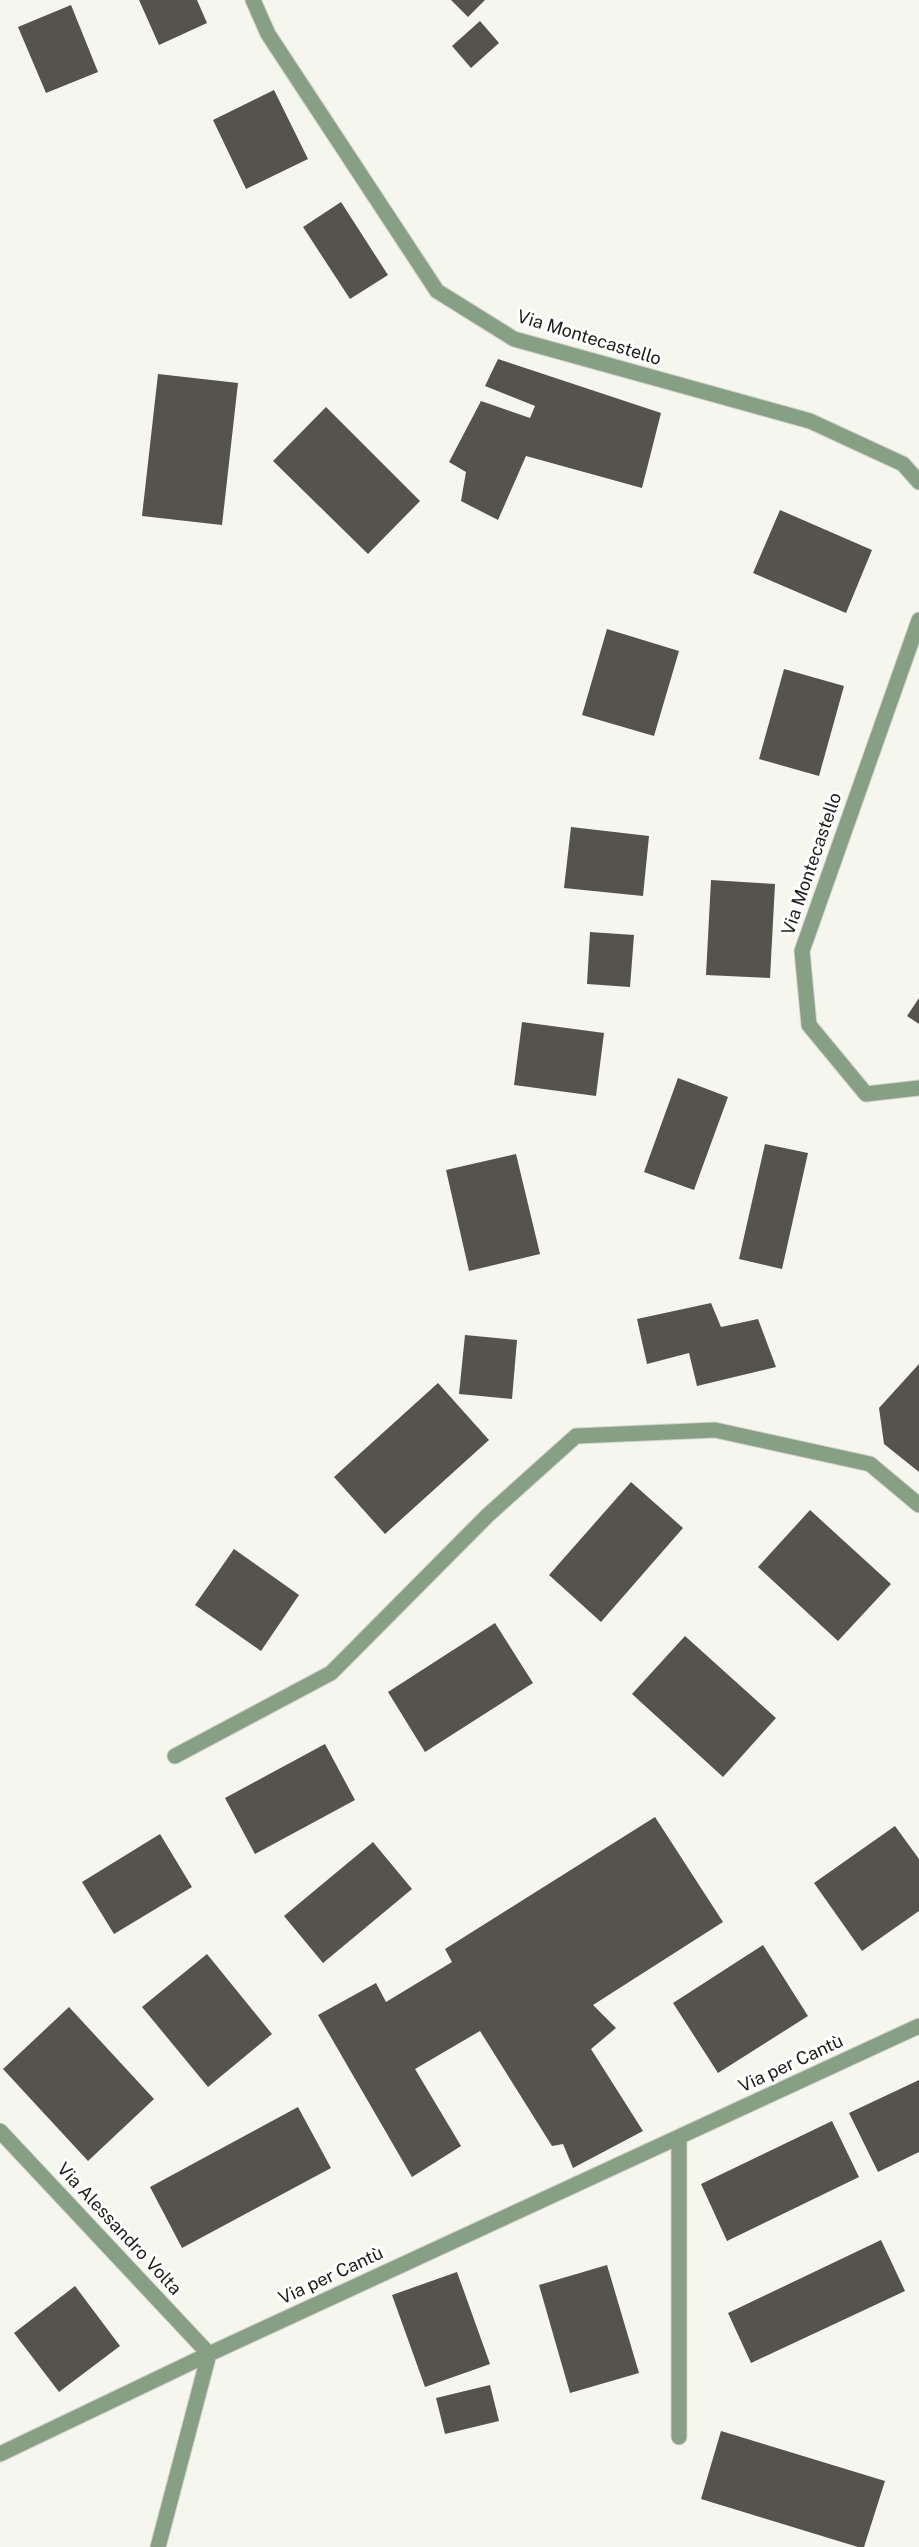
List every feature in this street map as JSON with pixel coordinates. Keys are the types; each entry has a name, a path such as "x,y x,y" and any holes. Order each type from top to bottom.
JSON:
{"street":[{"name":"Via Montecastello","path":"253,0 268,34 437,291 514,339 810,421 903,464 919,482"},
{"name":"Via Montecastello","path":"919,620 802,951 809,1025 866,1094 919,1088"},
{"path":"175,1756 331,1673 488,1515 576,1436 715,1430 870,1464 919,1505"},
{"name":"Via per Cantù","path":"0,2454 209,2354 919,2026"},
{"name":"Via Alessandro Volta","path":"0,2131 209,2354"},
{"path":"679,2437 680,2137"},
{"path":"158,2547 209,2354"}],"building":[{"path":"139,0 197,0 207,23 159,45"},
{"path":"451,0 485,0 468,17"},
{"path":"71,5 98,72 46,93 18,27"},
{"path":"480,21 499,43 471,68 452,46"},
{"path":"274,90 308,159 246,189 213,120"},
{"path":"341,202 388,275 350,299 303,227"},
{"path":"498,359 661,413 642,488 526,456 498,520 461,501 466,472 449,462 481,401 530,418 535,406 485,386"},
{"path":"158,374 238,383 222,525 142,516"},
{"path":"326,407 420,501 368,554 273,461"},
{"path":"780,510 872,550 846,613 753,573"},
{"path":"607,629 679,651 654,736 582,715"},
{"path":"784,669 844,686 819,776 759,759"},
{"path":"571,827 649,836 643,896 564,888"},
{"path":"711,880 775,884 770,978 706,975"},
{"path":"590,932 634,935 630,987 587,984"},
{"path":"919,998 919,1024 907,1016"},
{"path":"522,1022 604,1033 596,1096 514,1085"},
{"path":"678,1078 728,1097 694,1190 644,1172"},
{"path":"765,1144 808,1153 782,1269 739,1259"},
{"path":"516,1154 540,1254 469,1271 446,1170"},
{"path":"711,1303 721,1327 758,1319 776,1367 697,1386 689,1353 647,1364 637,1319"},
{"path":"465,1335 517,1340 512,1399 459,1394"},
{"path":"919,1364 919,1472 884,1444 879,1408"},
{"path":"438,1383 489,1440 385,1534 334,1477"},
{"path":"631,1482 683,1528 601,1622 549,1575"},
{"path":"810,1510 891,1584 838,1641 758,1567"},
{"path":"234,1549 299,1595 261,1651 195,1605"},
{"path":"495,1623 533,1683 425,1752 388,1692"},
{"path":"685,1636 776,1718 723,1777 632,1694"},
{"path":"325,1744 355,1800 255,1854 225,1798"},
{"path":"655,1817 723,1922 593,2005 616,2028 591,2049 643,2131 573,2168 563,2144 552,2146 480,2031 415,2069 461,2146 412,2177 318,2015 376,1983 386,2002 452,1962 445,1949"},
{"path":"895,1826 919,1859 919,1911 862,1951 814,1883"},
{"path":"160,1834 192,1887 114,1934 82,1882"},
{"path":"373,1842 412,1889 323,1963 284,1916"},
{"path":"763,1945 808,2016 718,2073 673,2003"},
{"path":"207,1954 272,2034 208,2087 142,2007"},
{"path":"69,2007 154,2099 88,2161 3,2069"},
{"path":"919,2080 919,2152 878,2172 849,2113"},
{"path":"298,2107 331,2168 182,2248 150,2187"},
{"path":"832,2121 859,2177 727,2241 701,2184"},
{"path":"881,2240 905,2291 751,2363 728,2313"},
{"path":"607,2265 639,2373 570,2393 539,2285"},
{"path":"457,2272 490,2364 425,2387 392,2295"},
{"path":"75,2286 120,2346 59,2392 14,2333"},
{"path":"490,2385 499,2421 445,2434 436,2398"},
{"path":"721,2431 885,2481 864,2547 701,2499"}]}
